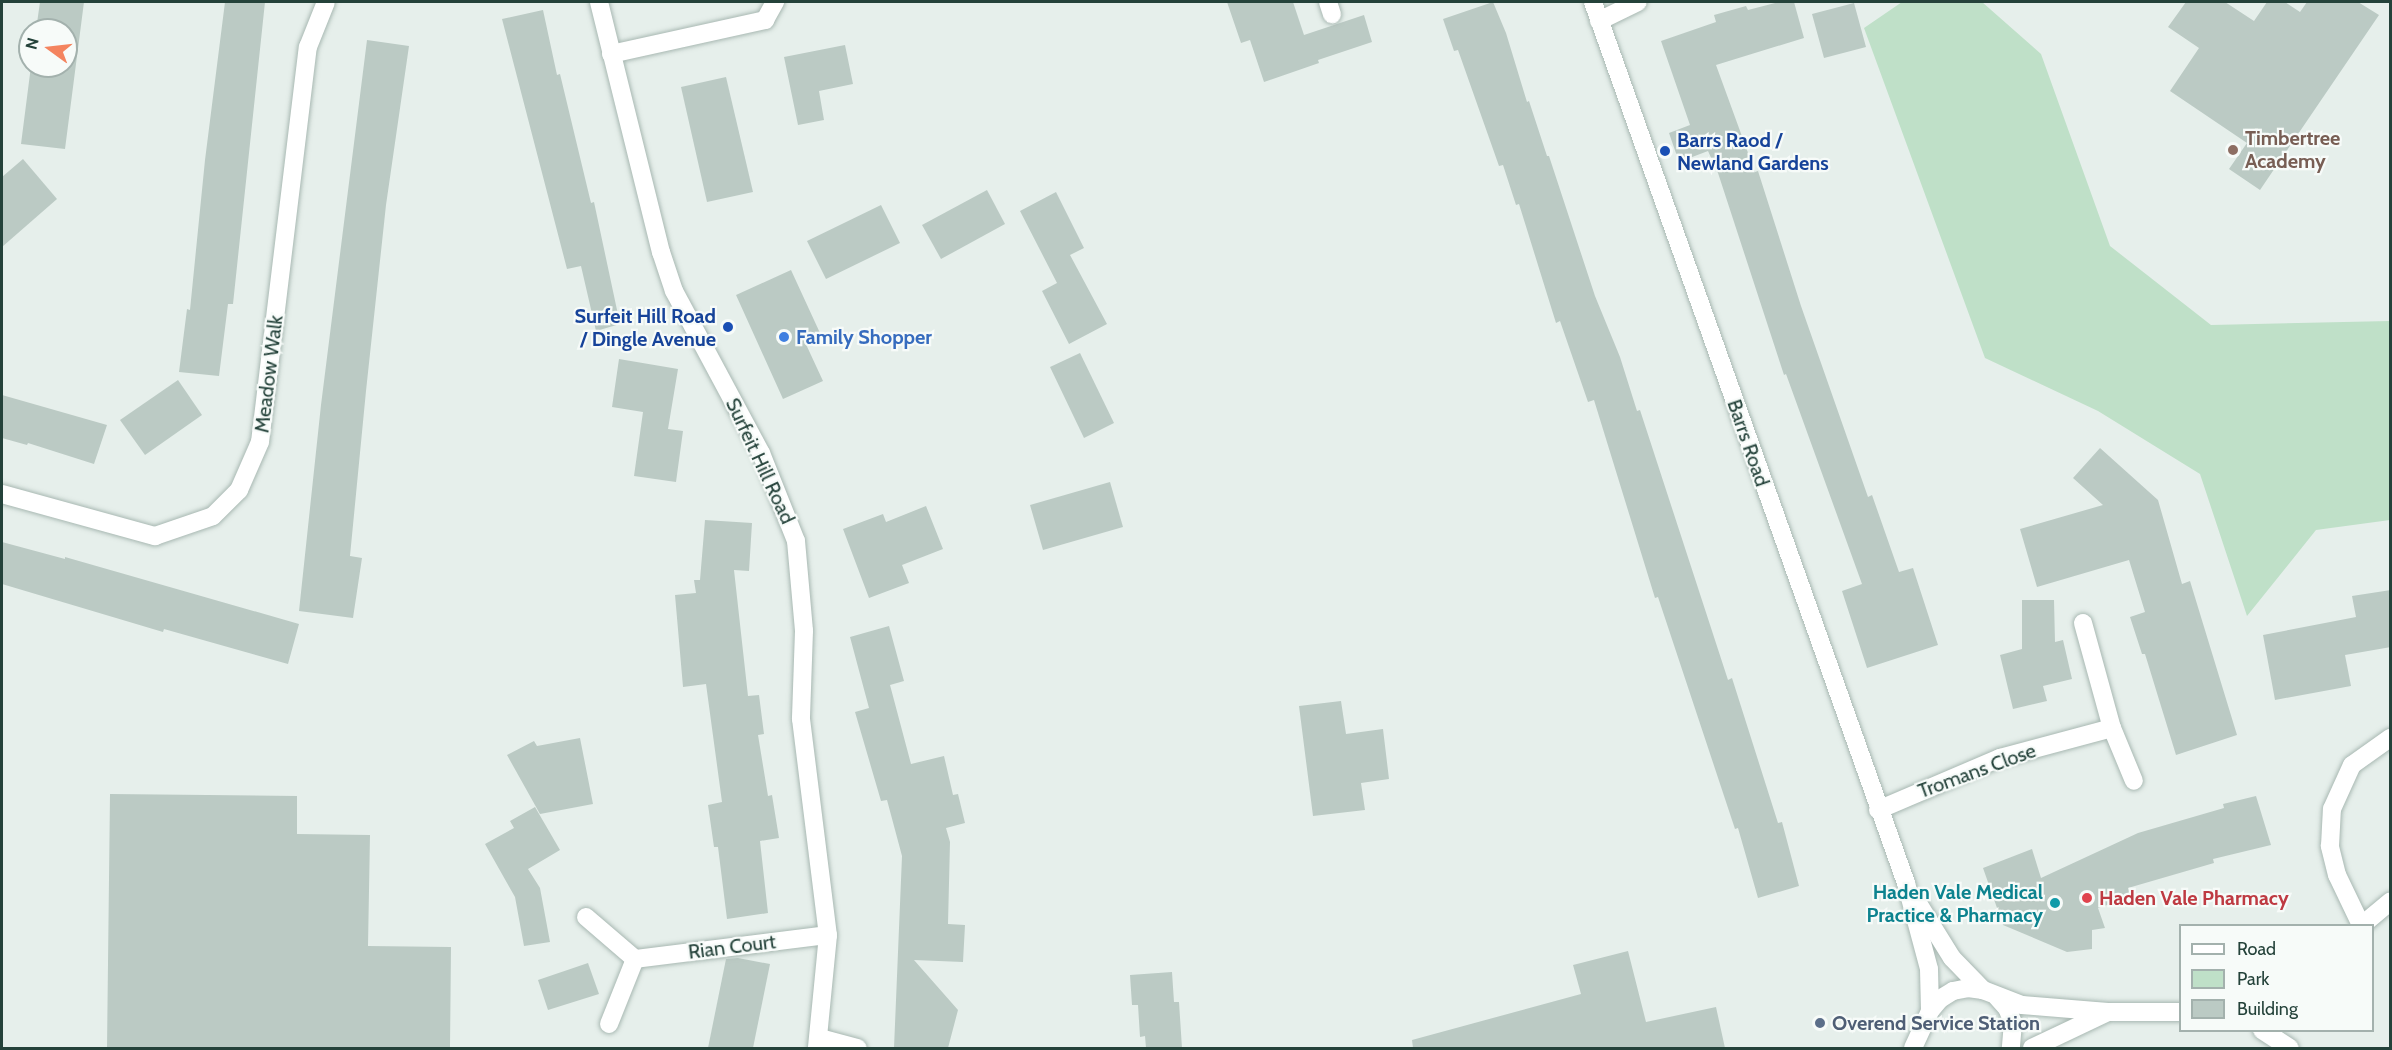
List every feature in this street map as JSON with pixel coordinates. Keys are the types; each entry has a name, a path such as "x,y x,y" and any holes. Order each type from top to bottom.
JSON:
{"street":[{"name":"Meadow Walk","path":"2,494 155,536 213,516 239,490 260,442 308,47 326,2"},
{"name":"Surfeit Hill Road","path":"599,2 661,252 674,291 760,453 796,541 804,631 801,719 828,935 819,1043"},
{"path":"611,54 765,20 775,2"},
{"name":"Barrs Road","path":"1593,2 1878,810 1906,883 1929,969 1928,1048"},
{"path":"1599,21 1638,2"},
{"path":"2083,623 2112,728 2134,781"},
{"name":"Tromans Close","path":"1878,810 2001,758 2112,728"},
{"path":"2361,924 2337,875 2330,846 2332,809 2352,765 2391,738"},
{"name":"Barrs Road","path":"1906,883 1952,958 2007,1008 2013,1023 2011,1048"},
{"path":"2362,924 2391,902"},
{"path":"586,917 635,959 609,1024"},
{"name":"Rian Court","path":"635,959 828,935"},
{"path":"1913,1048 1927,1018 1940,999 1953,991 1968,988 2022,1005 2108,1012 2179,1012"},
{"path":"2032,1048 2108,1012"},
{"path":"2265,1032 2290,1048"},
{"path":"819,1043 858,1048"}],"green space":[{"path":"1902,2 1982,2 2041,54 2110,246 2211,325 2390,321 2390,520 2316,530 2247,616 2200,474 2098,411 1985,358 1864,28"}],"building":[{"path":"40,2 84,2 78,48 78,18 38,18"},
{"path":"225,2 265,2 233,304 228,304 219,376 179,372 187,309 190,310 205,160"},
{"path":"1227,2 1293,2 1304,35 1364,15 1372,42 1318,60 1319,63 1264,82 1250,40 1241,43"},
{"path":"1493,2 1506,33 1527,102 1529,101 1547,156 1549,156 1595,296 1620,357 1637,411 1640,410 1728,680 1732,678 1778,823 1782,822 1799,886 1758,898 1738,828 1735,829 1658,597 1655,598 1594,400 1588,402 1560,321 1556,323 1519,204 1516,205 1503,165 1499,166 1458,50 1454,51 1443,19"},
{"path":"1779,2 1794,2 1804,38 1716,65 1755,172 1758,171 1801,306 1868,497 1872,495 1899,572 1913,568 1938,645 1867,668 1842,591 1862,584 1786,374 1784,375 1718,173 1708,151 1679,162 1669,133 1690,125 1661,41 1716,22 1714,15 1746,6 1748,10"},
{"path":"2186,2 2225,2 2254,21 2267,2 2285,2 2300,12 2307,2 2358,2 2379,15 2260,190 2229,169 2247,143 2170,91 2199,48 2168,27"},
{"path":"1854,3 1866,47 1824,58 1812,14"},
{"path":"543,10 557,75 560,74 591,203 594,202 620,324 596,331 581,266 567,269 502,19"},
{"path":"367,40 409,46 386,205 366,391 350,556 362,558 353,618 299,611 321,405"},
{"path":"845,45 853,84 819,91 824,120 798,125 784,57"},
{"path":"726,77 753,192 707,202 681,87"},
{"path":"29,78 74,78 65,149 21,144"},
{"path":"23,159 57,199 2,247 2,177"},
{"path":"987,190 1005,224 941,259 922,225"},
{"path":"1056,192 1084,248 1070,255 1107,324 1069,344 1042,291 1057,283 1020,211"},
{"path":"881,205 900,243 826,279 807,241"},
{"name":"Family Shopper","path":"791,270 820,333 804,340 823,381 783,399 736,295"},
{"path":"1080,353 1114,423 1084,438 1050,367"},
{"path":"619,359 678,369 668,429 683,431 676,482 634,476 643,412 612,407"},
{"path":"178,380 202,415 145,455 120,420"},
{"path":"2,395 107,425 94,464 28,443 27,445 2,438"},
{"path":"2100,448 2158,500 2182,584 2190,581 2237,735 2176,755 2145,654 2142,654 2130,617 2145,612 2129,560 2037,587 2020,529 2103,505 2073,478"},
{"path":"1110,482 1123,527 1043,550 1030,505"},
{"path":"926,506 943,549 902,565 909,583 869,598 843,529 883,514 886,522"},
{"path":"705,520 752,523 749,571 734,570 748,696 759,695 764,734 758,735 768,796 772,795 779,838 760,841 768,913 727,919 718,847 714,847 708,805 722,802 706,684 683,687 675,595 696,593 694,580 700,580"},
{"path":"2,542 65,559 65,557 299,624 288,664 164,629 163,632 2,584"},
{"path":"2391,590 2391,647 2345,655 2351,686 2275,700 2263,635 2356,617 2352,596"},
{"path":"2022,600 2054,600 2055,642 2063,640 2072,679 2043,686 2047,701 2013,709 2000,655 2022,649"},
{"path":"889,626 904,681 890,685 911,764 944,756 953,795 958,794 965,823 946,828 950,842 948,924 965,925 963,962 914,960 958,1010 948,1048 894,1048 902,856 887,800 881,801 855,712 869,708 850,637"},
{"path":"1341,701 1346,734 1383,729 1389,779 1361,783 1365,810 1313,816 1299,706"},
{"path":"580,738 593,804 540,814 507,755 534,741 537,746"},
{"path":"110,794 297,796 297,834 370,835 368,946 451,947 450,1048 107,1048"},
{"path":"2256,796 2271,845 2213,859 2214,863 2128,888 2131,897 2098,908 2105,928 2092,930 2092,949 2067,952 2003,925 1983,868 2032,849 2041,878 2138,833 2224,808 2223,804"},
{"path":"535,807 560,850 528,869 540,888 550,942 524,946 515,897 485,844 514,828 510,821"},
{"path":"1628,951 1646,1022 1716,1007 1725,1048 1413,1048 1412,1040 1581,994 1573,965"},
{"path":"738,958 770,964 753,1048 708,1048 726,959"},
{"path":"588,963 599,994 548,1010 538,980"},
{"path":"1172,972 1174,1002 1179,1002 1182,1048 1146,1048 1145,1036 1140,1037 1138,1005 1132,1005 1130,975"}],"place":[{"name":"Timbertree Academy","path":"2233,150"},
{"name":"Barrs Raod / Newland Gardens","path":"1665,151"},
{"name":"Surfeit Hill Road / Dingle Avenue","path":"728,327"},
{"name":"Family Shopper","path":"784,337"},
{"name":"Haden Vale Pharmacy","path":"2087,898"},
{"name":"Haden Vale Medical Practice & Pharmacy","path":"2055,903"},
{"name":"Overend Service Station","path":"1820,1023"}]}
